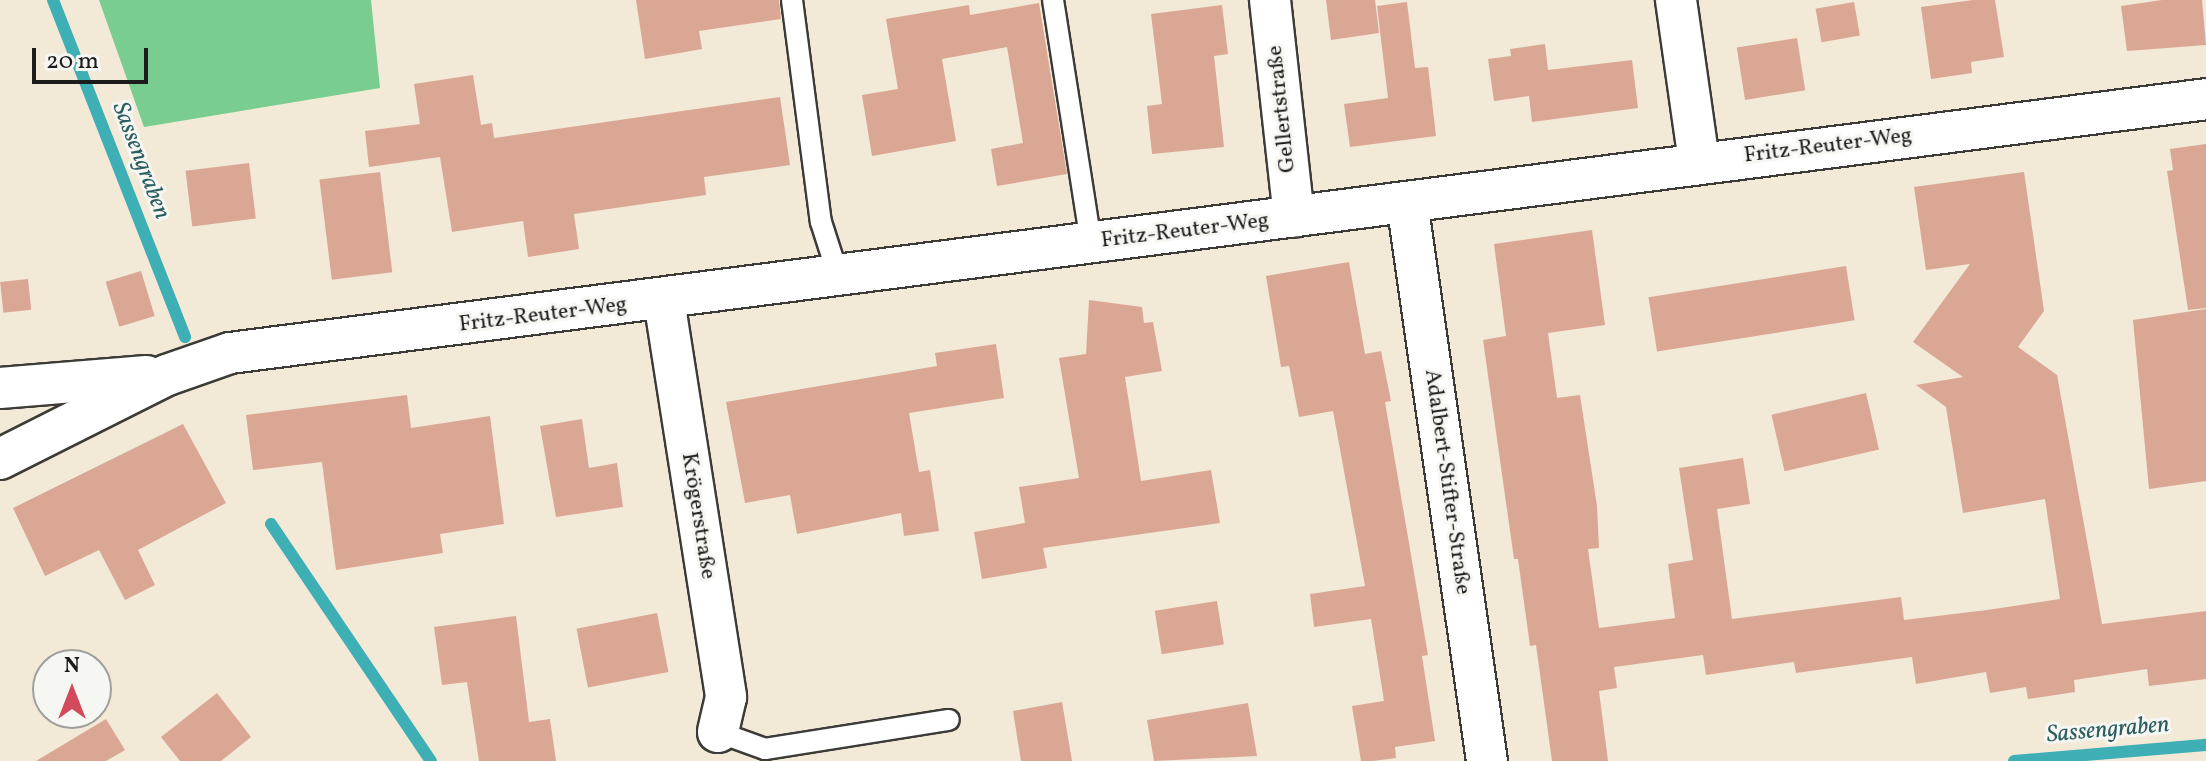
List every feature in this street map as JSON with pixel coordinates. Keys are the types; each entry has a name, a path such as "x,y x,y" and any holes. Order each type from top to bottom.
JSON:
{"street":[{"name":"Gellertstraße","path":"1270,0 1294,217"},
{"path":"1676,0 1699,162"},
{"name":"Fritz-Reuter-Weg","path":"167,375 230,353 664,300 1699,162 2206,99"},
{"name":"Adalbert-Stifter-Straße","path":"1407,202 1487,761"},
{"name":"Krögerstraße","path":"664,300 726,697 718,732"},
{"path":"0,388 167,375"},
{"path":"0,459 167,375"}],"lane":[{"path":"792,0 821,222 838,275"},
{"path":"1053,0 1091,243"},
{"path":"718,732 765,749 949,720"}],"green space":[{"path":"99,0 371,0 380,88 144,127"}],"building":[{"path":"636,0 779,0 781,19 699,31 702,49 645,59"},
{"path":"1326,0 1375,0 1379,33 1331,40"},
{"path":"1995,0 2004,57 1971,62 1972,73 1931,79 1921,7"},
{"path":"2162,0 2202,0 2206,45 2127,51 2121,6"},
{"path":"1407,2 1415,68 1428,67 1436,136 1350,147 1344,104 1388,98 1377,6"},
{"path":"1854,2 1860,35 1821,42 1816,9"},
{"path":"1039,3 1067,174 997,186 991,149 1023,143 1007,47 942,59 956,141 872,156 862,95 898,89 886,19 969,5 970,15"},
{"path":"1222,5 1228,54 1214,56 1224,147 1152,154 1147,106 1162,104 1151,14"},
{"path":"1797,38 1805,90 1745,100 1737,48"},
{"path":"1545,44 1548,70 1632,60 1638,108 1532,122 1529,96 1494,101 1488,59 1511,56 1510,49"},
{"path":"473,75 481,125 492,123 494,138 780,97 790,165 704,177 706,195 574,214 579,249 528,257 523,221 452,232 440,157 369,167 365,131 420,124 414,84"},
{"path":"2206,144 2206,308 2188,310 2167,171 2173,170 2170,149"},
{"path":"249,163 256,219 192,226 185,171"},
{"path":"380,172 392,272 332,280 319,179"},
{"path":"2024,172 2044,311 2018,347 2057,375 2102,624 2206,611 2206,679 2149,686 2147,669 2074,680 2075,692 2028,699 2026,687 1990,693 1986,672 1916,684 1912,657 1796,673 1794,662 1706,675 1703,655 1614,667 1617,688 1599,691 1608,761 1552,761 1536,645 1530,646 1518,559 1514,559 1483,340 1506,336 1494,244 1592,230 1605,325 1548,333 1557,398 1580,395 1597,506 1599,548 1588,549 1599,628 1675,618 1668,564 1693,560 1679,468 1743,458 1750,504 1717,509 1732,619 1901,597 1904,620 1987,610 2060,599 2045,499 1963,513 1946,407 1916,385 1963,377 1913,342 1970,264 1926,270 1914,187"},
{"path":"1349,262 1365,354 1381,351 1391,401 1385,402 1428,655 1422,656 1435,741 1395,747 1396,758 1373,761 1361,761 1352,706 1384,701 1371,619 1314,627 1310,594 1365,586 1333,411 1299,417 1289,366 1281,367 1266,276"},
{"path":"1846,266 1855,320 1657,352 1648,297"},
{"path":"141,271 155,316 119,327 106,282"},
{"path":"28,279 31,310 3,313 0,282"},
{"path":"1089,300 1142,307 1144,323 1153,322 1162,371 1125,377 1141,481 1211,470 1220,523 1043,548 1047,568 982,579 974,532 1025,523 1019,487 1079,478 1059,358 1086,354"},
{"path":"2206,309 2206,481 2149,489 2133,320"},
{"path":"996,344 1004,398 909,413 919,472 930,470 939,531 904,536 901,513 797,534 790,495 745,503 726,402 937,366 935,353"},
{"path":"1866,393 1879,450 1785,471 1771,415"},
{"path":"407,395 411,428 490,416 504,524 440,534 443,553 336,570 322,462 253,470 246,415"},
{"path":"582,419 589,468 617,463 623,507 556,517 540,426"},
{"path":"183,424 226,503 138,550 155,585 125,600 99,550 45,576 13,508"},
{"path":"1217,601 1224,644 1162,654 1155,611"},
{"path":"657,613 668,672 588,688 577,629"},
{"path":"516,616 529,722 550,719 556,761 479,761 467,682 442,685 434,627"},
{"path":"217,693 251,737 221,761 180,761 161,737"},
{"path":"1062,702 1072,761 1021,761 1013,711"},
{"path":"1248,703 1257,756 1154,761 1147,720"},
{"path":"89,729 112,729 125,750 106,761 36,761"}],"waterway":[{"name":"Sassengraben","path":"53,0 185,337"},
{"name":"Sassengraben","path":"271,524 431,761"},
{"name":"Sassengraben","path":"2014,761 2206,745"}]}
